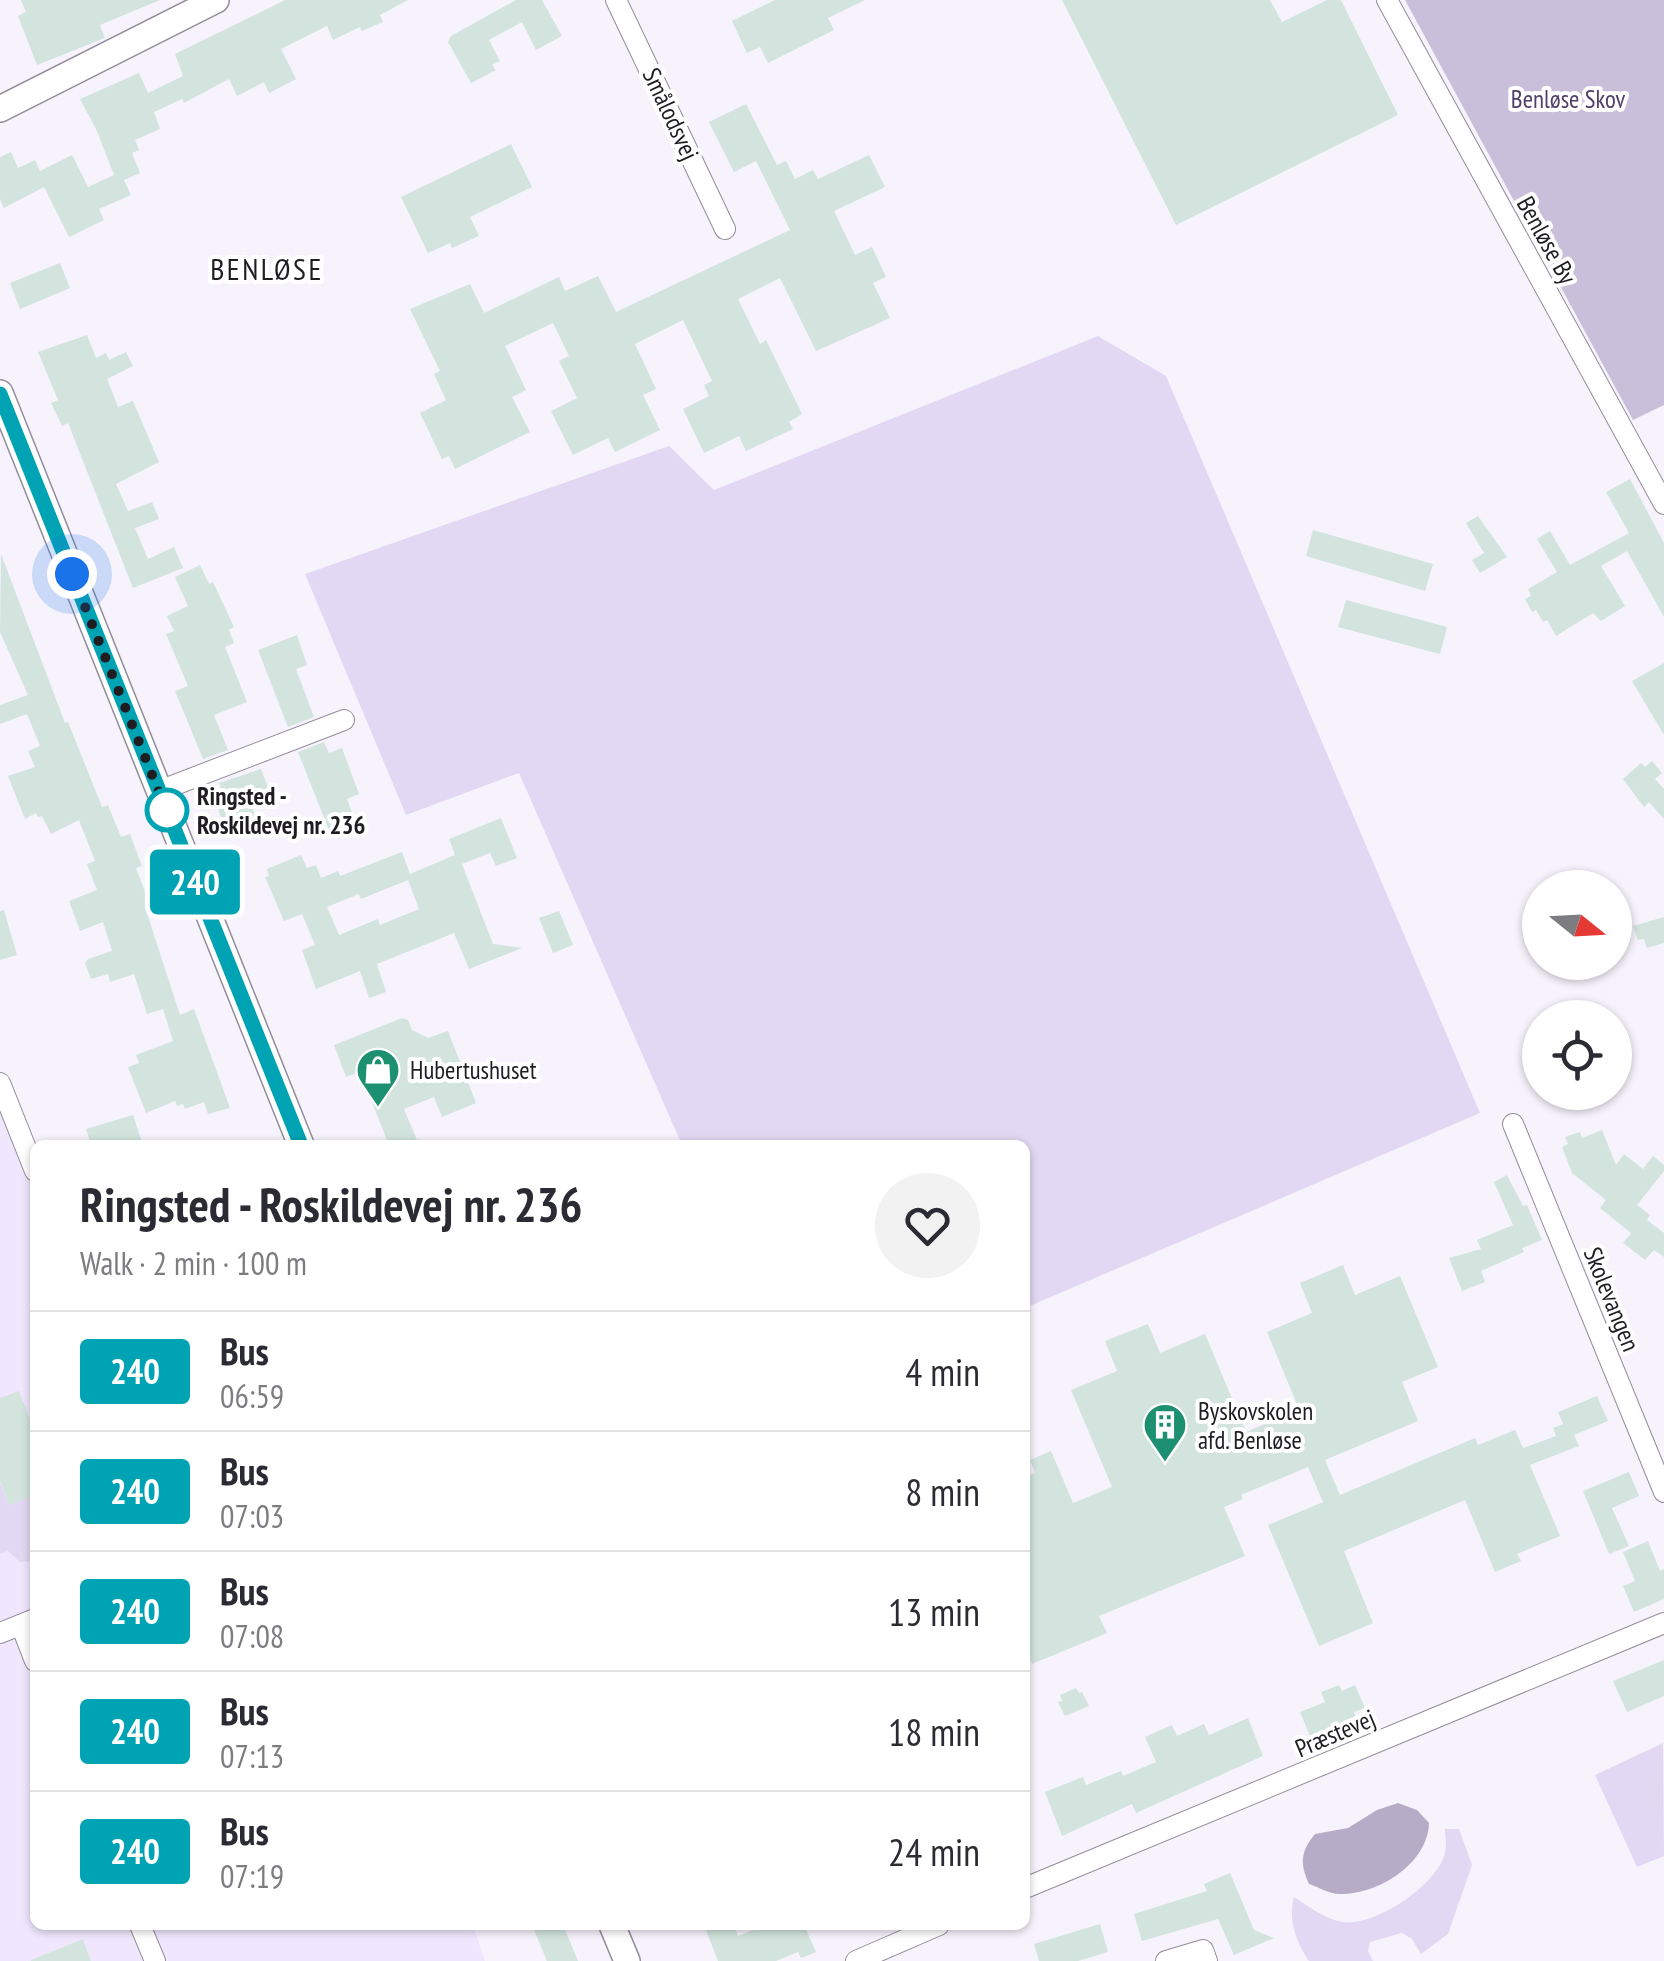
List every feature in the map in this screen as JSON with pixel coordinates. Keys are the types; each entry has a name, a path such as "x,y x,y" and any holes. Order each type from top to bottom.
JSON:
{"street":[{"path":"0,110 216,0"},
{"name":"Smålodsvej","path":"616,0 725,229"},
{"name":"Benløse By","path":"1387,0 1664,504"},
{"path":"0,394 299,1140"},
{"path":"159,790 344,720"},
{"path":"0,1083 30,1158"},
{"name":"Skolevangen","path":"1513,1124 1664,1492"},
{"path":"0,1634 28,1622"},
{"name":"Præstevej","path":"1030,1886 1664,1623"},
{"path":"142,1930 155,1961"},
{"path":"614,1930 627,1961"},
{"path":"856,1961 927,1930"},
{"path":"1166,1961 1203,1950 1207,1961"}],"shaded area":[{"path":"1098,336 1166,376 1480,1113 1030,1306 1030,1140 680,1140 519,773 406,815 305,574 669,446 714,490"},
{"path":"0,1079 30,1163 30,1930 475,1930 485,1961 0,1961"},
{"path":"0,1483 9,1505 30,1497 30,1561 20,1562 8,1551 0,1554"},
{"path":"1663,1743 1664,1856 1637,1867 1595,1775"},
{"path":"1398,1803 1417,1810 1429,1823 1420,1851 1399,1874 1354,1893 1335,1894 1309,1884 1303,1858 1315,1834 1348,1828 1377,1810"},
{"path":"1445,1829 1459,1829 1472,1865 1448,1934 1421,1954 1412,1939 1402,1933 1370,1942 1368,1951 1373,1961 1309,1961 1294,1930 1294,1897 1324,1916 1344,1922 1388,1910 1418,1890 1440,1865 1446,1851"}],"green space":[{"name":"Benløse Skov","path":"1405,0 1664,0 1664,405 1633,420"}],"building":[{"path":"21,0 160,0 100,25 105,38 37,65 18,16 26,12"},
{"path":"285,0 408,0 380,15 383,22 362,31 360,27 333,40 327,26 281,49 296,79 269,93 264,82 237,96 229,79 184,103 182,99 154,112 160,129 135,140 139,150 132,153 140,173 124,180 131,195 99,209 104,220 69,237 44,187 4,208 0,199 0,157 11,152 18,168 35,160 40,171 72,155 88,187 114,175 80,99 139,73 148,93 183,76 175,54"},
{"path":"516,0 542,0 562,36 536,50 522,22 489,40 500,61 492,65 496,70 471,83 448,42 451,36"},
{"path":"775,0 865,0 828,18 834,30 768,63 760,47 747,53 732,21"},
{"path":"1062,0 1270,0 1282,22 1327,0 1341,0 1398,115 1176,225"},
{"path":"746,104 777,165 786,161 795,179 813,170 818,179 869,155 885,187 834,211 855,255 872,247 886,277 873,283 890,318 816,351 780,278 738,299 760,344 766,340 802,414 789,422 793,429 746,451 739,436 704,453 683,409 709,396 704,385 712,381 683,320 635,344 656,389 643,395 660,430 615,452 608,438 573,455 551,411 577,398 559,361 569,356 553,323 505,346 526,390 512,397 530,432 455,469 449,456 442,459 420,413 446,400 434,374 440,371 410,309 470,284 484,313 559,277 565,291 598,276 616,312 790,230 756,161 734,172 709,122"},
{"path":"511,144 532,187 470,217 479,236 428,253 401,197"},
{"path":"60,263 70,288 20,309 10,283"},
{"path":"87,335 96,358 106,353 109,360 126,352 133,366 107,379 118,407 133,401 159,462 116,484 128,511 152,502 159,519 135,528 148,559 174,547 183,568 133,588 68,423 62,426 51,403 58,400 38,352"},
{"path":"1630,479 1664,543 1664,617 1627,551 1601,566 1625,606 1601,621 1593,613 1556,636 1547,620 1543,622 1536,610 1532,612 1525,599 1531,596 1528,589 1557,572 1537,539 1550,531 1570,565 1629,533 1606,492"},
{"path":"1478,516 1507,557 1480,573 1472,560 1484,553 1466,523"},
{"path":"1313,530 1433,564 1425,591 1306,556"},
{"path":"1,554 65,723 68,722 102,807 108,805 121,837 130,834 142,866 136,868 150,905 145,907 180,1015 194,1009 230,1108 208,1114 204,1102 185,1109 175,1101 146,1113 128,1067 139,1063 136,1055 173,1041 163,1009 147,1014 134,974 110,982 108,974 91,979 85,963 88,959 112,951 103,922 80,931 69,901 97,890 87,864 95,861 79,820 51,834 42,816 36,813 25,819 8,776 35,767 28,751 40,746 27,714 0,724 0,705 28,695 0,632"},
{"path":"200,565 209,584 213,582 234,627 229,630 234,643 225,647 247,702 214,715 228,750 203,759 175,691 188,686 166,634 174,631 167,616 188,606 175,577"},
{"path":"1346,600 1447,627 1440,654 1338,627"},
{"path":"297,635 307,665 296,669 314,717 288,727 258,650"},
{"path":"1664,663 1664,735 1632,681"},
{"path":"324,742 329,753 342,748 359,794 347,799 355,820 329,830 298,752"},
{"path":"1652,761 1662,773 1655,779 1664,789 1664,819 1649,802 1644,807 1623,779 1641,763 1645,767"},
{"path":"261,769 270,793 250,801 258,823 231,834 221,818 213,791 221,787 219,783"},
{"path":"501,818 517,858 496,866 490,853 462,864 493,944 522,948 469,969 454,933 377,964 386,992 369,998 360,971 316,989 302,950 315,945 302,914 284,921 265,877 269,876 267,869 301,855 307,868 316,865 321,878 338,871 340,876 402,852 410,874 455,855 449,839","holes":["408,880 419,909 380,925 378,919 339,935 327,907 359,894 361,899"]},
{"path":"4,910 17,955 0,960 0,911"},
{"path":"559,911 573,945 553,953 539,918"},
{"path":"1664,917 1664,943 1647,948 1644,939 1638,940 1633,926"},
{"path":"402,1018 408,1020 412,1030 428,1038 448,1031 476,1103 442,1117 434,1097 404,1109 417,1140 387,1140 360,1072 346,1077 334,1045"},
{"path":"133,1115 141,1140 89,1140 86,1129"},
{"path":"1602,1130 1616,1165 1624,1154 1643,1169 1653,1156 1664,1165 1664,1171 1637,1205 1650,1215 1647,1220 1664,1233 1664,1257 1654,1250 1645,1260 1623,1243 1631,1233 1600,1208 1606,1200 1572,1173 1562,1147 1568,1144 1565,1137 1580,1132 1582,1138"},
{"path":"1507,1175 1523,1206 1527,1205 1542,1240 1481,1271 1485,1282 1462,1291 1449,1258 1481,1249 1477,1240 1513,1225 1494,1182"},
{"name":"Byskovskolen afd. Benløse","path":"1343,1265 1355,1295 1400,1276 1438,1367 1402,1382 1418,1421 1325,1460 1340,1495 1475,1438 1478,1445 1515,1430 1523,1448 1556,1436 1553,1428 1563,1424 1558,1412 1597,1396 1608,1421 1574,1435 1579,1446 1530,1465 1560,1536 1517,1554 1521,1561 1495,1572 1465,1500 1344,1551 1373,1623 1319,1646 1268,1525 1323,1502 1308,1467 1241,1495 1243,1499 1224,1507 1245,1556 1099,1616 1107,1633 1032,1664 1030,1475 1035,1473 1030,1460 1051,1451 1073,1503 1112,1487 1071,1390 1117,1371 1105,1341 1148,1324 1160,1353 1205,1334 1246,1432 1299,1409 1267,1332 1312,1313 1300,1283"},
{"path":"19,1391 30,1419 30,1497 9,1505 0,1481 0,1398"},
{"path":"1629,1472 1639,1496 1612,1508 1629,1546 1609,1554 1583,1491"},
{"path":"1648,1541 1660,1571 1664,1569 1664,1599 1634,1612 1623,1586 1635,1581 1623,1552"},
{"path":"1664,1660 1664,1696 1627,1712 1613,1681"},
{"path":"1339,1685 1342,1691 1355,1685 1365,1708 1354,1712 1356,1716 1310,1736 1300,1712 1325,1702 1321,1692"},
{"path":"1076,1688 1089,1706 1065,1716 1058,1702 1062,1701 1060,1695"},
{"path":"1248,1718 1263,1756 1136,1813 1132,1804 1062,1836 1045,1792 1083,1777 1086,1785 1121,1771 1123,1776 1156,1762 1145,1737 1172,1725 1177,1736 1204,1724 1209,1735"},
{"path":"1230,1873 1254,1930 1274,1938 1234,1955 1218,1919 1142,1941 1134,1914 1207,1891 1204,1884"},
{"path":"1100,1924 1108,1952 1078,1961 1039,1961 1034,1944"},
{"path":"534,1930 565,1930 578,1961 547,1961"},
{"path":"706,1930 736,1930 738,1936 753,1930 806,1930 816,1952 801,1958 798,1952 776,1961 718,1961"},
{"path":"83,1939 91,1961 31,1961 31,1960"}],"bus line":[{"name":"240","path":"0,394 299,1140"}],"place":[{"name":"Ringsted - Roskildevej nr. 236","path":"167,810"},
{"name":"Hubertushuset","path":"378,1108"},
{"name":"Byskovskolen afd. Benløse","path":"1165,1463"}],"district":[{"name":"BENLØSE","path":"267,270"}],"route":[{"path":"72,574 172,825 167,810"}]}
